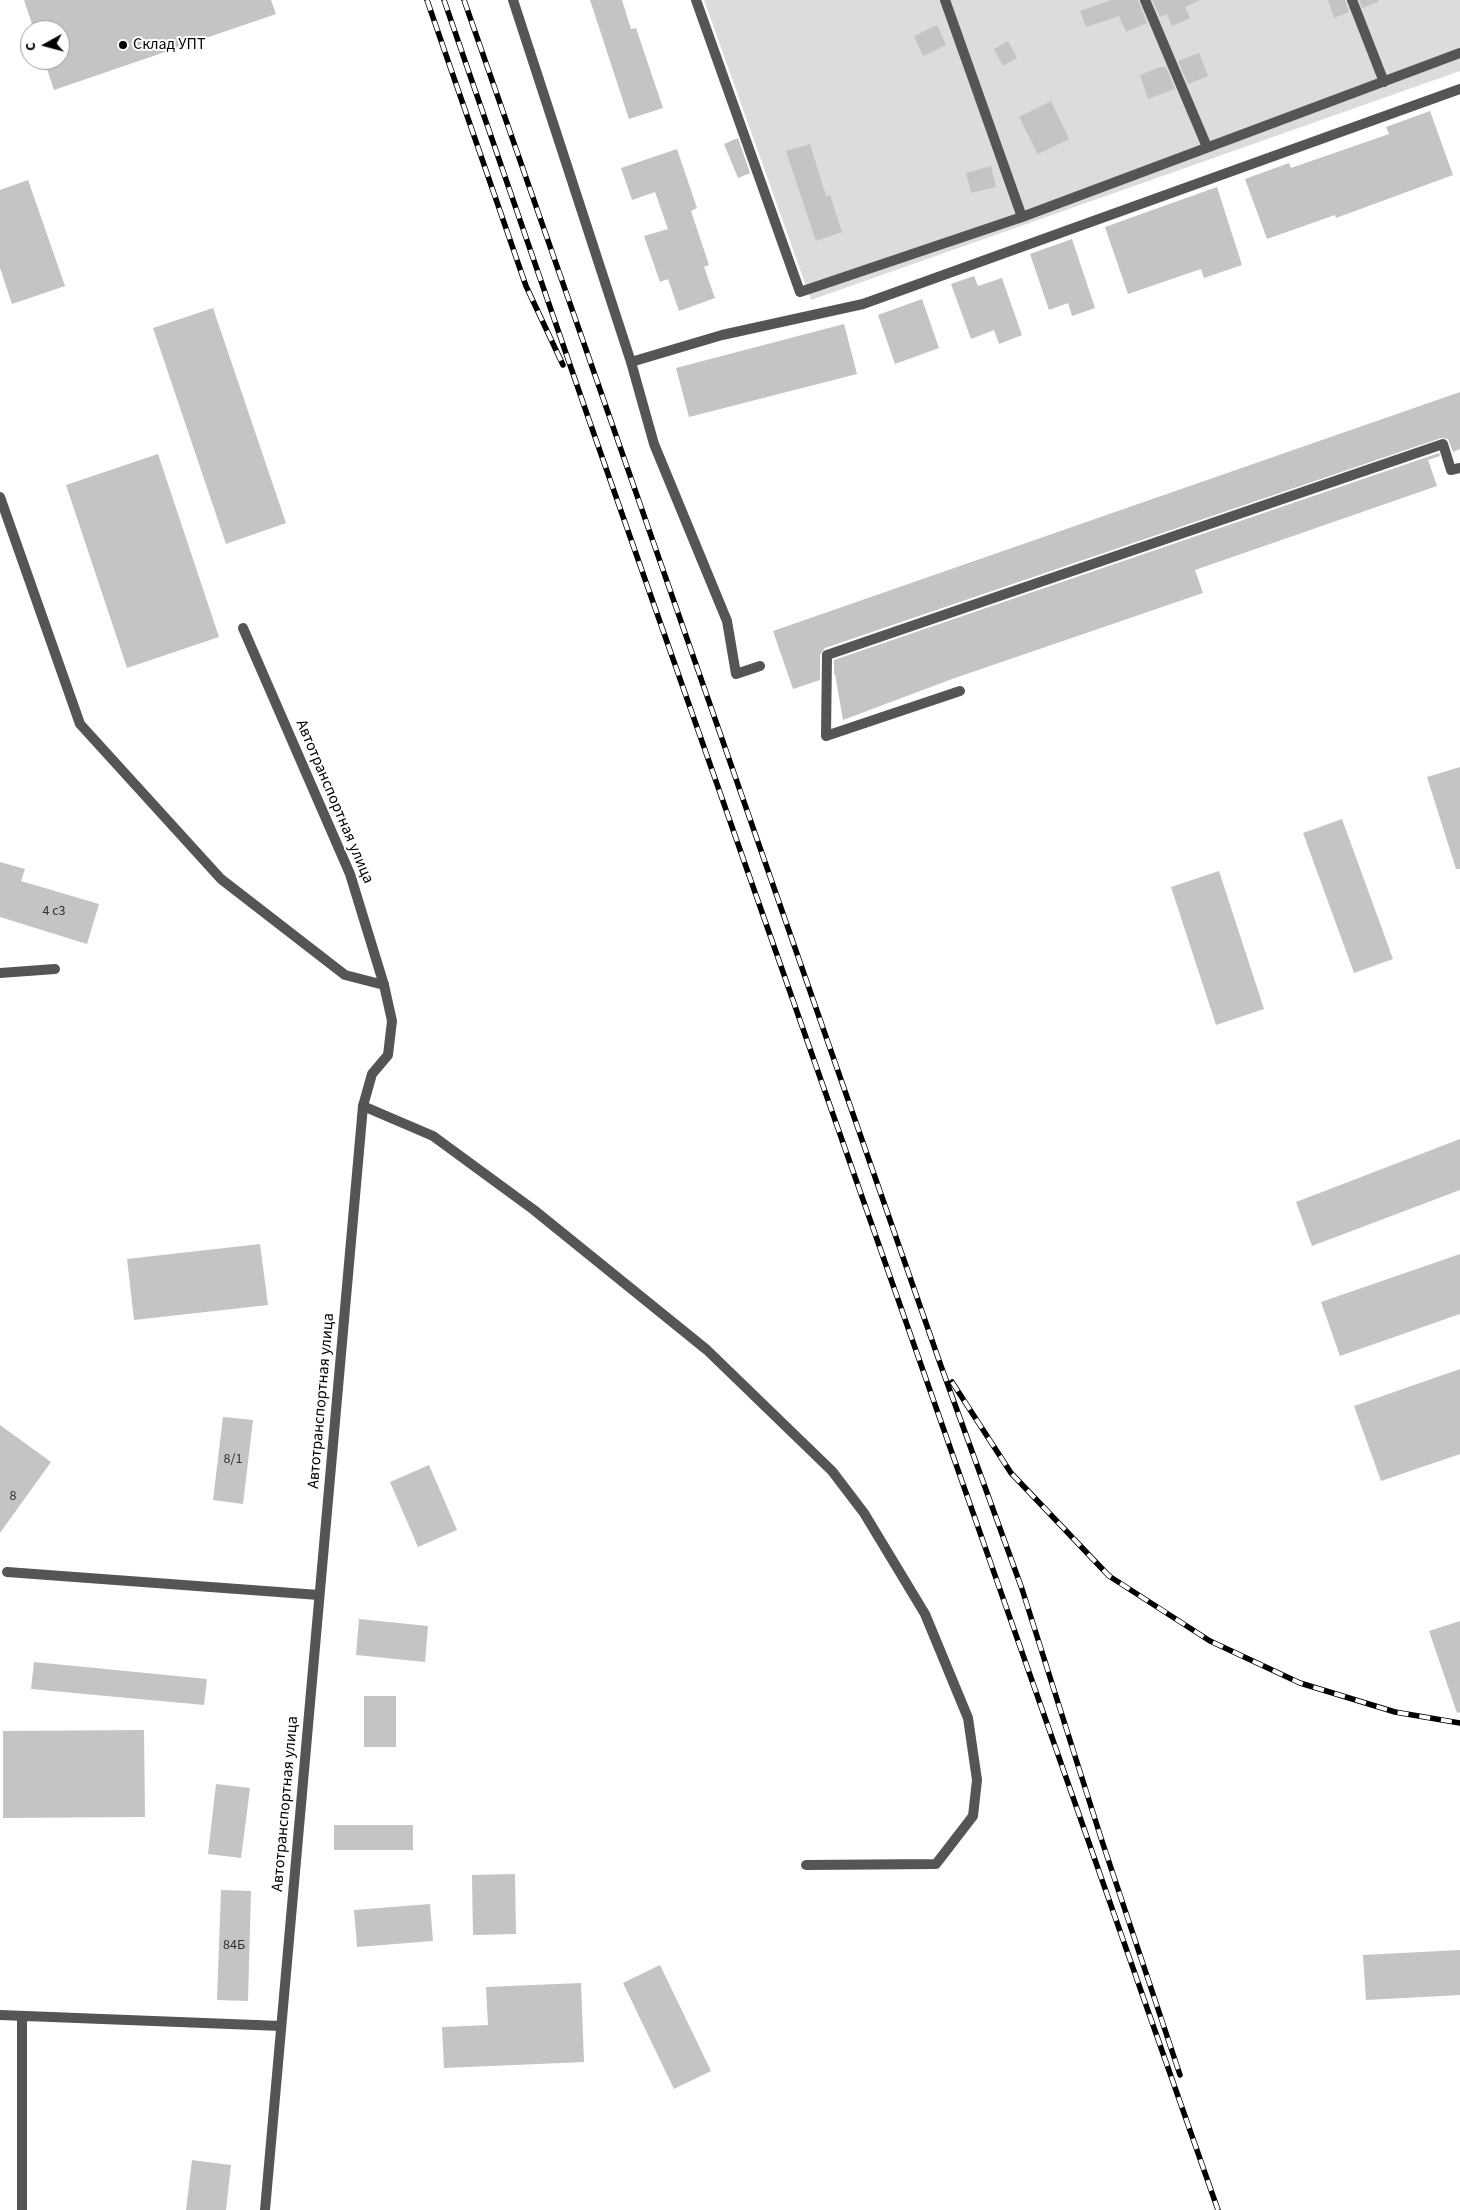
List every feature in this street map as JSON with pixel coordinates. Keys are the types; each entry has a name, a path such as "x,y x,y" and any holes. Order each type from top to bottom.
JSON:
{"street":[{"path":"513,0 632,362 654,444 727,621 736,674 760,666"},
{"path":"696,0 800,292 1022,217 1460,53"},
{"path":"945,0 1022,217"},
{"path":"1145,0 1207,147"},
{"path":"1352,0 1384,82"},
{"path":"632,362 722,335 863,304 1460,88"},
{"path":"960,691 826,736 827,655 1442,444 1451,470 1460,468"},
{"path":"0,498 80,724 221,879 345,975 384,985"},
{"name":"Автотранспортная улица","path":"243,628 350,874 384,985 392,1021 388,1055 372,1074 363,1106 265,2210"},
{"path":"0,973 55,970"},
{"path":"363,1106 433,1136 534,1210 707,1350 832,1471 864,1513 924,1614 968,1718 978,1780 973,1816 936,1864 806,1865"},
{"path":"6,1572 319,1595"},
{"path":"0,2015 281,2026"},
{"path":"22,2016 22,2210"}],"shaded area":[{"path":"704,0 1460,0 1460,71 811,300"}],"building":[{"name":"Склад УПТ","path":"24,0 271,0 276,14 54,90 47,70 70,70 70,20 31,20"},
{"path":"590,0 622,0 631,29 636,28 663,108 629,119"},
{"path":"1112,0 1138,0 1147,23 1126,32 1119,16 1086,27 1080,11"},
{"path":"1152,0 1200,0 1185,7 1190,18 1172,26 1167,14 1160,17"},
{"path":"1328,0 1345,0 1349,12 1334,18"},
{"path":"1359,0 1378,0 1378,2 1362,8"},
{"path":"937,25 946,45 923,56 914,36"},
{"path":"1008,41 1017,58 1003,66 994,49"},
{"path":"1199,53 1208,76 1188,84 1178,61"},
{"path":"1160,67 1166,67 1175,89 1148,99 1140,75"},
{"path":"1051,101 1069,139 1038,154 1019,117"},
{"path":"1430,111 1453,175 1336,218 1335,215 1267,239 1245,179 1289,163 1291,168 1389,134 1386,127"},
{"path":"738,138 750,173 738,178 724,144"},
{"path":"810,144 826,196 830,195 842,232 816,241 786,151"},
{"path":"677,149 697,208 691,211 709,265 704,267 715,298 679,311 668,279 660,282 644,236 668,229 655,192 632,200 621,168"},
{"path":"991,166 996,187 971,193 966,173"},
{"path":"28,180 65,286 12,304 0,268 0,190"},
{"path":"1217,187 1242,265 1204,278 1201,269 1128,294 1105,227"},
{"path":"1072,239 1095,308 1072,316 1068,303 1049,310 1030,254"},
{"path":"974,276 978,286 1002,278 1022,335 999,344 994,330 971,339 951,284"},
{"path":"922,299 939,348 895,364 878,315"},
{"path":"213,308 286,523 226,544 153,328"},
{"path":"844,324 857,374 689,417 676,368"},
{"path":"1460,392 1460,449 1453,452 1448,439 1441,438 825,648 820,655 820,680 793,689 773,631"},
{"path":"1439,453 1440,456 1428,460 1437,486 1195,570 1203,593 952,679 843,720 834,675 834,660"},
{"path":"158,454 219,637 127,668 66,485"},
{"path":"1460,767 1460,869 1456,869 1427,777"},
{"path":"1342,819 1393,959 1354,973 1303,833"},
{"path":"0,862 25,869 21,881 99,904 87,944 0,917"},
{"path":"1219,871 1264,1009 1216,1025 1171,887"},
{"path":"1460,1139 1460,1190 1312,1246 1296,1202"},
{"path":"260,1244 268,1305 134,1320 127,1259"},
{"path":"1460,1254 1460,1314 1340,1356 1321,1302"},
{"path":"1460,1369 1460,1454 1381,1481 1354,1406"},
{"path":"223,1417 253,1420 243,1504 213,1500"},
{"path":"0,1425 51,1462 0,1533"},
{"path":"429,1465 457,1530 418,1547 390,1482"},
{"path":"359,1619 428,1626 425,1662 356,1655"},
{"path":"1460,1621 1460,1712 1457,1713 1429,1631"},
{"path":"34,1662 207,1679 204,1705 31,1689"},
{"path":"364,1696 396,1696 396,1747 364,1747"},
{"path":"144,1730 145,1817 3,1818 3,1731"},
{"path":"216,1784 250,1788 241,1858 208,1854"},
{"path":"334,1825 413,1825 413,1850 334,1850"},
{"path":"515,1874 516,1934 473,1935 472,1875"},
{"path":"221,1890 251,1891 248,2001 217,2000"},
{"path":"430,1904 433,1941 357,1947 354,1910"},
{"path":"1460,1950 1460,1995 1366,2000 1363,1955"},
{"path":"660,1965 711,2071 674,2089 623,1983"},
{"path":"581,1983 584,2062 444,2068 442,2027 488,2025 486,1987"},
{"path":"192,2160 231,2165 226,2210 186,2210"}],"railway":[{"path":"427,0 526,286 563,365"},
{"path":"444,0 588,417 1218,2210"},
{"path":"464,0 941,1366 1022,1589 1101,1838 1180,2075"},
{"path":"952,1382 1011,1473 1109,1576 1210,1641 1300,1683 1395,1712 1460,1723"}],"place":[{"name":"Склад УПТ","path":"123,45"}]}
